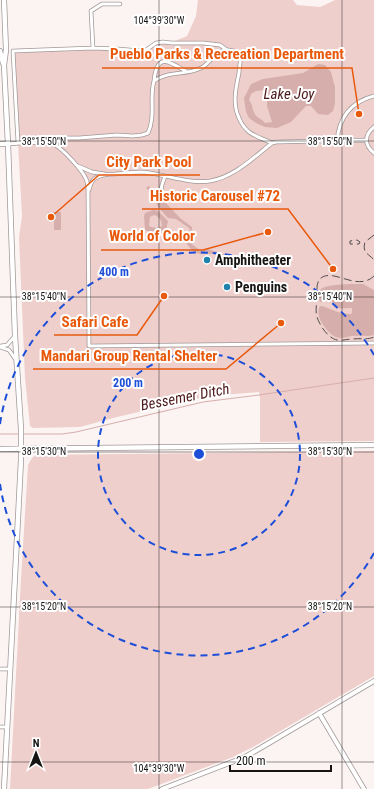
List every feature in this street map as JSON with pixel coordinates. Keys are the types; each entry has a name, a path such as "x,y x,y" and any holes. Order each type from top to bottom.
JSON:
{"main road":[{"path":"4,0 6,50 4,65 16,360 21,429 4,789"},
{"path":"0,51 4,65"},
{"path":"0,449 374,445"}],"street":[{"path":"93,48 91,11 102,4 120,4"},
{"path":"18,144 13,51 93,48 141,51 146,50 156,43 163,42 220,45 227,50 237,52 240,58 240,63 236,87 236,111 244,126 250,133 259,138 272,143 366,140"},
{"path":"154,80 166,74 191,72 202,68 216,54 227,50"},
{"path":"55,146 59,140 65,138 117,135 133,136 148,133 152,120 152,87 157,66 163,61 169,62 187,72"},
{"path":"337,141 339,126 350,108 358,102 374,96"},
{"path":"374,127 368,133 366,140 370,149 374,153"},
{"path":"77,166 92,172 107,174 142,172 196,181 210,181 228,175 247,163 272,143"},
{"path":"0,144 47,144 55,146 64,152 77,166 86,179 88,192 89,346 374,343"},
{"path":"88,192 90,185 94,180 107,174"},
{"path":"164,198 161,193 161,187 165,176"},
{"path":"0,347 8,344 15,336"},
{"path":"0,347 9,350 16,360"},
{"path":"0,669 10,669"},
{"path":"164,789 245,757 374,681"},
{"path":"319,713 364,789"},
{"path":"0,727 7,727"}],"shaded area":[{"path":"198,0 293,0 297,5 320,7 335,0 374,0 374,441 260,442 259,392 208,396 80,427 33,428 30,426 25,378 19,237 22,216 13,51 93,48 146,50 156,43 170,43 187,36 196,16"},
{"path":"374,451 374,676 253,747 233,757 148,789 10,789 28,465 32,458 36,455"}],"water":[{"name":"Lake Joy","path":"318,64 325,65 331,72 335,87 335,104 333,111 328,115 318,114 311,106 306,106 291,122 277,128 265,127 249,118 246,112 244,98 251,84 263,79 303,73","holes":["263,90 269,95 267,106 272,122 265,123 257,117 249,100 251,94 256,91"]},
{"path":"148,186 154,190 180,218 192,227 188,239 189,242 201,251 208,249 226,255 233,260 231,263 213,254 199,254 192,250 187,244 186,240 190,230 189,228 176,219 168,218 155,201 157,198 146,188"},
{"path":"153,210 158,211 168,221 166,230 156,234 145,230 145,213","holes":["154,215 160,219 162,226 157,228 149,226 150,217"]},
{"path":"48,212 61,212 61,230 54,230 54,218 48,218"},
{"path":"363,284 374,290 374,335 342,338 335,337 320,320 318,313 320,306 340,313 349,314 352,313 352,308 337,308 331,300 320,302 318,296 319,291 322,288 332,285"}],"waterway":[{"name":"Bessemer Ditch","path":"23,434 62,434 76,432 203,402 374,378"},
{"name":"Bessemer Ditch","path":"0,434 19,434"}],"railway":[{"path":"374,235 365,242 364,246 365,251 374,260"},
{"path":"357,240 360,242 359,244 350,244 350,241 357,240"},
{"path":"374,276 360,282 332,276 321,278 317,286 316,309 316,315 320,324 330,337 334,339 341,340 374,337"}],"place":[{"name":"Pueblo Parks & Recreation Department","path":"359,114"},
{"name":"City Park Pool","path":"51,217"},
{"name":"World of Color","path":"268,232"},
{"name":"Amphitheater","path":"207,260"},
{"name":"Historic Carousel #72","path":"333,269"},
{"name":"Penguins","path":"227,287"},
{"name":"Safari Cafe","path":"164,296"},
{"name":"Mandari Group Rental Shelter","path":"281,323"}]}
